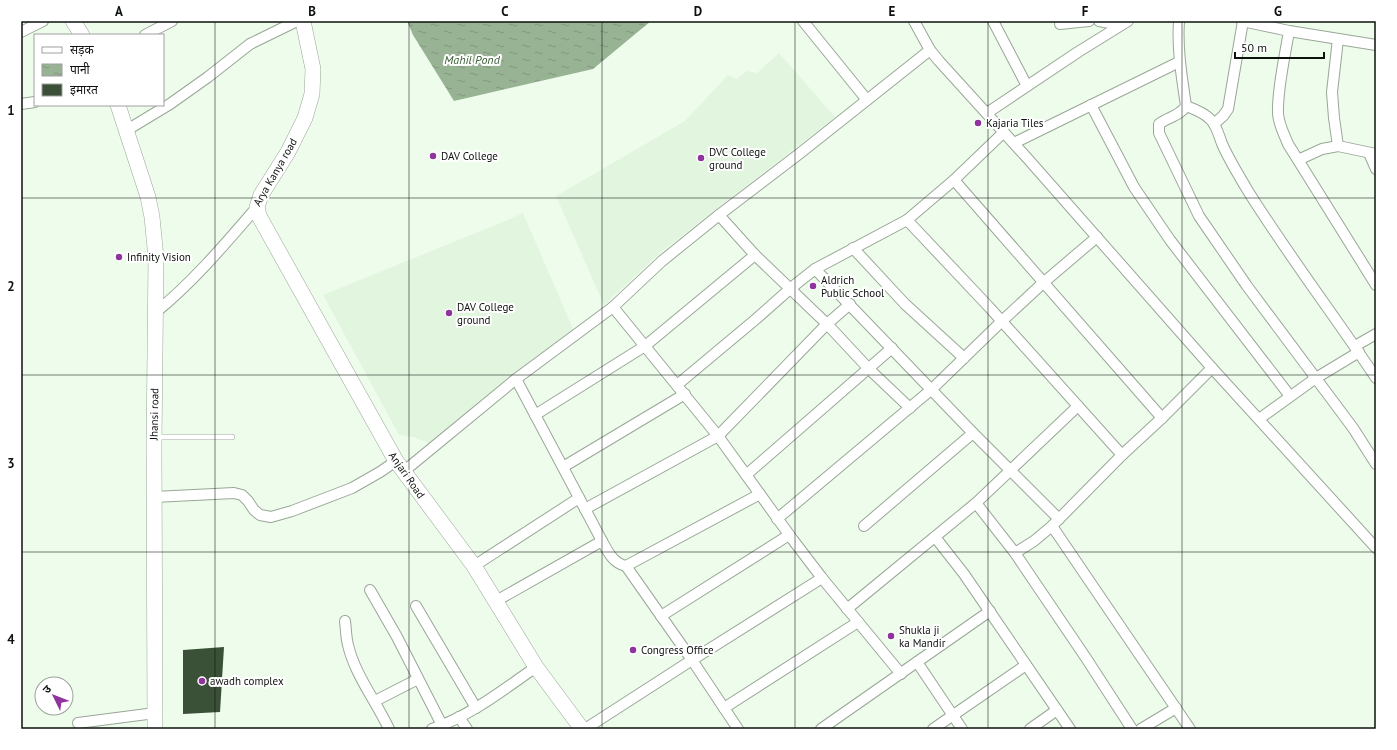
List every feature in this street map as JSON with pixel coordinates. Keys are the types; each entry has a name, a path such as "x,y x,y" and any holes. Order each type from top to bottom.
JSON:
{"street":[{"path":"21,32 43,21"},
{"path":"73,21 81,34"},
{"path":"147,34 172,21"},
{"path":"127,130 170,104 250,44 297,21"},
{"name":"Arya Kanya road","path":"156,312 176,296 210,261 257,206 261,195 288,152 305,118 312,94 313,69 303,21"},
{"path":"803,21 867,100"},
{"path":"914,21 930,50 1212,368 1376,548"},
{"path":"993,21 1027,86"},
{"path":"1060,24 1089,21"},
{"path":"1099,21 1124,23"},
{"path":"1178,21 1177,40 1179,62 1186,106"},
{"path":"1214,124 1228,109 1243,21 1289,31 1376,45"},
{"path":"987,113 1124,23"},
{"path":"1289,31 1278,114 1280,127 1288,144 1376,285"},
{"path":"1338,38 1332,92 1338,146"},
{"path":"154,497 234,493 242,495 260,515 271,517 292,511 352,488 380,472 400,467 613,307 662,261 930,50"},
{"path":"1014,143 1179,62"},
{"path":"21,104 34,102"},
{"name":"Jhansi road","path":"118,106 148,197 152,217 156,258 154,437 155,729"},
{"path":"1091,106 1134,187 1170,240 1290,396"},
{"path":"1186,106 1210,118 1238,174 1270,225 1376,378"},
{"path":"1186,106 1179,114 1166,119 1159,124 1159,134 1199,216 1247,286 1353,428 1376,464"},
{"path":"677,385 815,269 907,220 954,180 1004,132"},
{"path":"1298,160 1322,149 1338,146 1373,153 1376,170"},
{"path":"954,180 1162,418"},
{"name":"Anjari Road","path":"257,206 259,216 266,229 400,467 474,566 536,667 584,729"},
{"path":"719,215 755,254 791,288 869,369 910,408"},
{"path":"907,220 1002,321 1122,454"},
{"path":"778,519 932,389 1043,283 1097,237"},
{"path":"853,248 906,304 964,358"},
{"path":"535,415 645,346 755,254"},
{"path":"815,269 1010,470 1055,522 1190,729"},
{"path":"585,509 718,436 827,324 850,304"},
{"path":"613,307 718,436 789,535 822,578 901,674"},
{"path":"1259,419 1376,334"},
{"path":"746,475 892,348"},
{"path":"1015,553 1034,541 1055,522 1122,454 1162,418 1212,368"},
{"path":"516,379 613,559 618,564 626,566 738,729"},
{"path":"563,468 685,394"},
{"path":"847,609 976,503 1078,406"},
{"path":"864,526 973,433"},
{"path":"626,566 760,494"},
{"path":"474,566 579,498"},
{"path":"976,503 1015,553 1132,729"},
{"path":"661,616 789,535"},
{"path":"935,537 964,574 1070,729"},
{"path":"496,601 602,541"},
{"path":"584,729 822,578"},
{"path":"370,590 397,637 443,727"},
{"path":"416,606 476,708"},
{"path":"826,727 990,611"},
{"path":"345,621 347,645 353,663 389,729"},
{"path":"724,708 858,622"},
{"path":"917,662 962,729"},
{"path":"933,729 1026,665"},
{"path":"432,729 443,727 476,708 536,667"},
{"path":"375,701 418,679"},
{"path":"1141,729 1176,708"},
{"path":"1030,729 1057,710"},
{"path":"78,723 155,713"},
{"path":"459,717 467,729"}],"lane":[{"path":"154,437 232,437"}],"shaded area":[{"name":"DVC College ground","path":"779,53 835,117 661,252 604,305 556,196 685,121 728,75 737,79 747,71 757,73"},
{"name":"DAV College ground","path":"523,213 574,331 429,443 413,437 399,435 323,295"}],"water":[{"name":"Mahil Pond","path":"407,21 651,21 593,69 454,101 413,35"}],"building":[{"name":"awadh complex","path":"224,647 220,712 183,714 183,650"}],"place":[{"name":"Kajaria Tiles","path":"978,123"},
{"name":"DAV College","path":"433,156"},
{"name":"DVC College ground","path":"701,158"},
{"name":"Infinity Vision","path":"119,257"},
{"name":"Aldrich Public School","path":"813,286"},
{"name":"DAV College ground","path":"449,313"},
{"name":"Shukla ji ka Mandir","path":"891,636"},
{"name":"Congress Office","path":"633,650"},
{"name":"awadh complex","path":"202,681"}]}
